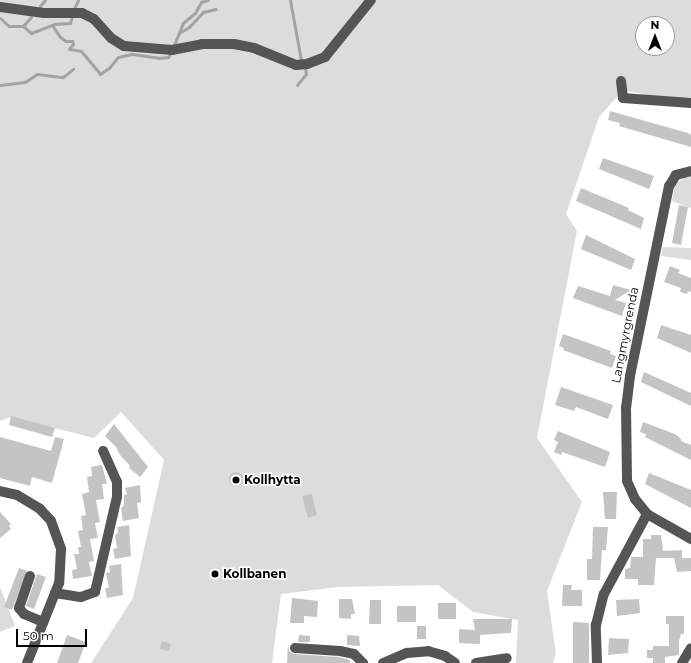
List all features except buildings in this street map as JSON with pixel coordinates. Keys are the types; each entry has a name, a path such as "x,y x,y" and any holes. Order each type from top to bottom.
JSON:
{"street":[{"path":"0,7 44,14 82,13 94,19 111,38 124,46 172,50 202,44 234,44 254,48 296,65 307,64 324,57 371,0"},
{"path":"620,81 623,98 691,103"},
{"name":"Langmyrgrenda","path":"691,171 676,175 669,186 630,376 626,407 627,481 634,499 647,514 691,539"},
{"path":"55,593 81,597 95,592 117,497 117,482 103,451"},
{"path":"0,491 30,502 51,521 61,549 62,566 55,593 27,663"},
{"path":"597,663 596,625 604,594 647,514"},
{"path":"30,576 19,608 24,614 43,622"},
{"path":"295,648 340,651 354,654 363,663"},
{"path":"682,663 691,648"},
{"path":"383,663 407,653 428,651 445,656 455,663"},
{"path":"476,663 507,658"}],"shaded area":[{"path":"0,0 691,0 691,104 623,90 599,117 566,214 577,231 537,438 582,502 547,591 556,654 553,663 516,663 518,620 473,612 438,585 338,587 281,594 272,663 91,663 133,598 164,460 121,412 94,438 11,417 0,421"},
{"path":"691,177 691,208 672,201 675,184 684,178"},
{"path":"663,247 691,248 691,260 661,256"},
{"path":"0,587 15,626 0,632"}],"waterway":[{"path":"40,6 45,0"},
{"path":"74,9 78,0"},
{"path":"174,45 183,23 195,13 201,2 208,0"},
{"path":"290,0 301,60"},
{"path":"179,33 189,27 203,12 216,9"},
{"path":"0,18 9,26 23,26 31,33 54,24 70,23 72,16"},
{"path":"23,26 31,17"},
{"path":"52,25 60,37 66,41 72,41 73,44 69,49 81,51 100,74 109,68 118,57 132,54 159,58 168,57 170,54"},
{"path":"297,85 306,74 305,68"},
{"path":"0,85 25,82 37,74 63,77 73,69"}],"place":[{"name":"Kollhytta","path":"236,480"},
{"name":"Kollbanen","path":"215,574"}]}
